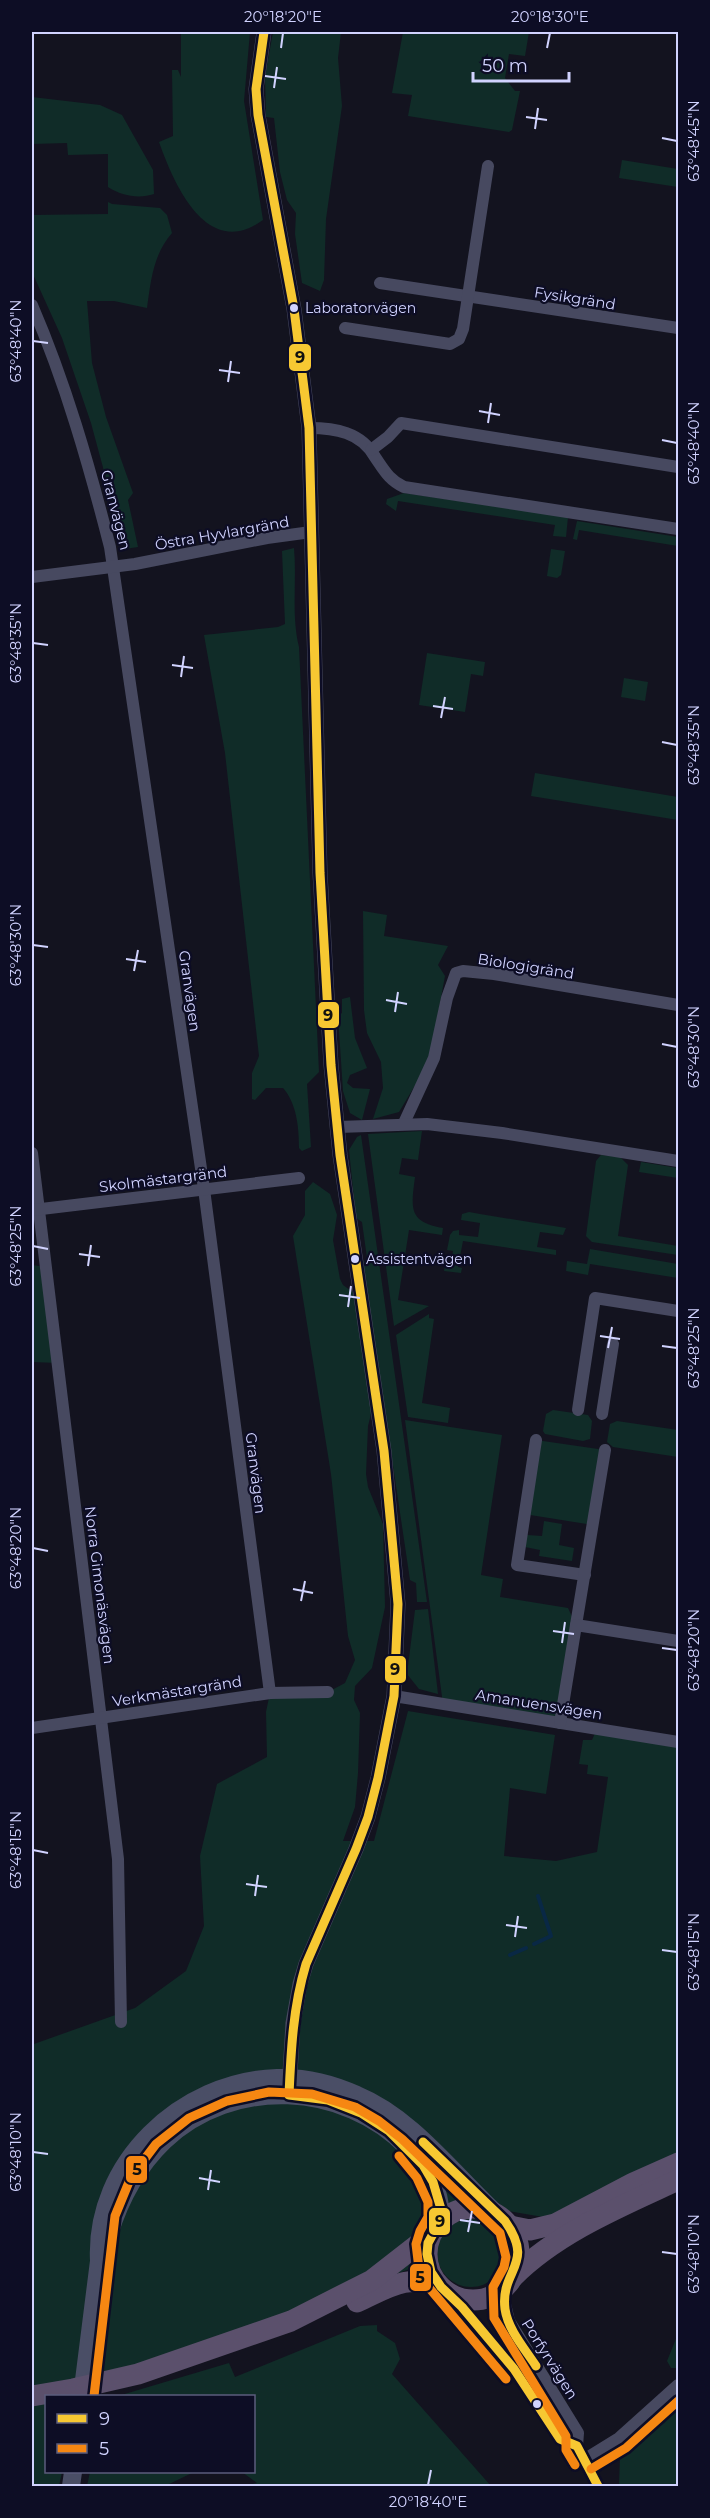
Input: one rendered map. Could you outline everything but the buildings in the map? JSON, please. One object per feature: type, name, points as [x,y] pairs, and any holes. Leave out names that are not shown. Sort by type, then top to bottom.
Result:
[{"type":"highway","points":[[102,2395],[181,2373],[286,2326],[372,2280],[455,2211],[481,2209],[504,2221],[530,2230],[555,2224],[633,2183],[678,2163]]},
{"type":"highway","points":[[32,2396],[138,2374],[286,2326],[328,2316],[404,2281],[420,2280],[470,2300],[486,2298],[539,2254],[581,2228],[678,2180]]},
{"type":"highway","points":[[504,2221],[517,2241],[519,2257],[509,2281]]},
{"type":"highway","points":[[436,2228],[427,2254],[431,2272],[445,2290]]},
{"type":"main road","points":[[82,2395],[99,2261],[115,2217],[134,2178],[152,2154],[170,2136],[193,2119],[220,2106],[289,2087],[334,2087],[357,2095],[381,2107],[405,2125],[504,2221]]},
{"type":"main road","points":[[289,2087],[348,2107],[375,2121],[416,2156],[433,2182],[441,2210],[436,2228]]},
{"type":"street","points":[[264,32],[256,89],[258,115],[294,309],[309,428],[320,873],[329,1032],[338,1127],[393,1532],[398,1604],[394,1696],[378,1778],[368,1818],[306,1964],[300,1984],[293,2023],[289,2087]]},
{"type":"street","points":[[345,328],[450,344],[459,339],[468,297],[488,166]]},
{"type":"street","name":"Fysikgränd","points":[[380,283],[678,328]]},
{"type":"street","name":"Granvägen","points":[[32,306],[60,373],[91,469],[113,567],[204,1189],[270,1693]]},
{"type":"street","points":[[371,450],[401,423],[678,467]]},
{"type":"street","points":[[309,428],[339,430],[360,440],[371,450],[388,477],[404,487],[678,530]]},
{"type":"street","name":"Östra Hyvlargränd","points":[[32,578],[113,567],[311,532]]},
{"type":"street","name":"Biologigränd","points":[[404,1123],[434,1058],[456,973],[463,971],[494,974],[678,1005]]},
{"type":"street","points":[[338,1127],[404,1123],[502,1133],[678,1161]]},
{"type":"street","name":"Norra Gimonäsvägen","points":[[32,1153],[35,1209],[102,1718],[118,1859],[121,2022]]},
{"type":"street","name":"Skolmästargränd","points":[[35,1209],[298,1178]]},
{"type":"street","points":[[578,1410],[595,1298],[678,1311]]},
{"type":"street","points":[[602,1414],[613,1344]]},
{"type":"street","points":[[536,1440],[517,1565],[585,1575]]},
{"type":"street","points":[[560,1723],[605,1450]]},
{"type":"street","points":[[576,1626],[678,1641]]},
{"type":"street","name":"Verkmästargränd","points":[[32,1728],[270,1693],[328,1692]]},
{"type":"street","name":"Amanuensvägen","points":[[394,1696],[678,1742]]},
{"type":"street","name":"Porfyrvägen","points":[[509,2281],[504,2300],[509,2321],[578,2433],[577,2446]]},
{"type":"street","name":"Porfyrvägen","points":[[445,2290],[513,2369],[560,2439],[577,2446],[598,2487]]},
{"type":"street","points":[[585,2458],[619,2438],[678,2385]]},
{"type":"green space","points":[[181,32],[250,32],[244,101],[263,220],[243,230],[225,231],[209,224],[196,212],[174,178],[159,142],[173,136],[172,70],[178,70],[181,77]]},
{"type":"green space","points":[[273,32],[341,32],[338,58],[342,106],[326,219],[324,280],[320,291],[302,283],[295,234],[296,213],[287,200],[280,172],[274,118],[266,117],[265,77]]},
{"type":"green space","points":[[403,32],[529,32],[525,56],[509,54],[505,78],[515,91],[520,91],[512,130],[509,132],[408,116],[412,95],[392,93]]},
{"type":"green space","points":[[32,97],[100,105],[122,115],[153,170],[154,194],[131,196],[108,187],[108,154],[68,155],[67,143],[32,144]]},
{"type":"green space","points":[[622,160],[678,169],[678,187],[619,178]]},
{"type":"green space","points":[[108,202],[160,208],[167,215],[172,233],[157,259],[147,308],[114,301],[87,301],[92,363],[106,417],[133,493],[128,500],[138,547],[125,549],[91,423],[62,338],[32,272],[32,215],[108,214]]},
{"type":"green space","points":[[404,493],[568,517],[566,537],[553,536],[555,525],[398,501],[396,511],[386,504],[387,499]]},
{"type":"green space","points":[[577,521],[678,537],[678,546],[579,530],[577,540],[573,539]]},
{"type":"green space","points":[[294,548],[295,623],[299,647],[319,1072],[307,1084],[311,1147],[302,1151],[299,1148],[298,1124],[294,1109],[283,1088],[266,1088],[255,1100],[252,1099],[252,1073],[259,1056],[225,753],[204,635],[278,627],[285,624],[282,551]]},
{"type":"green space","points":[[551,549],[565,551],[561,575],[557,578],[547,576]]},
{"type":"green space","points":[[427,653],[485,662],[483,676],[471,674],[465,712],[419,705]]},
{"type":"green space","points":[[624,678],[648,682],[645,701],[621,697]]},
{"type":"green space","points":[[535,773],[678,797],[678,820],[531,796]]},
{"type":"green space","points":[[363,911],[387,915],[384,936],[448,946],[438,965],[445,976],[429,1062],[399,1112],[373,1119],[383,1088],[381,1062],[367,1033],[364,1010]]},
{"type":"green space","points":[[350,997],[355,1038],[367,1068],[350,1075],[347,1083],[353,1088],[370,1089],[362,1120],[350,1113],[343,1091],[338,1016],[342,1013],[342,999]]},
{"type":"green space","points":[[422,1131],[418,1160],[402,1158],[399,1174],[415,1177],[414,1212],[423,1222],[443,1228],[442,1235],[409,1230],[398,1300],[429,1306],[394,1326],[368,1134]]},
{"type":"green space","points":[[361,1135],[427,1602],[417,1602],[416,1583],[410,1580],[363,1263],[367,1258],[362,1222],[356,1218],[349,1150],[357,1137]]},
{"type":"green space","points":[[601,1155],[620,1157],[628,1165],[618,1236],[678,1246],[678,1255],[592,1242],[586,1236],[596,1161]]},
{"type":"green space","points":[[641,1162],[678,1168],[678,1178],[639,1172]]},
{"type":"green space","points":[[313,1182],[330,1194],[337,1215],[333,1240],[340,1279],[343,1285],[361,1298],[375,1398],[368,1426],[366,1474],[368,1487],[383,1524],[385,1607],[372,1668],[355,1686],[354,1700],[360,1713],[358,1773],[355,1807],[343,1841],[374,1841],[408,1711],[555,1735],[546,1794],[510,1788],[504,1856],[556,1861],[597,1852],[608,1777],[587,1774],[588,1765],[579,1764],[583,1740],[592,1740],[597,1729],[678,1742],[678,2153],[549,2218],[490,2208],[440,2221],[412,2268],[279,2318],[45,2395],[45,2473],[62,2473],[59,2486],[32,2486],[32,2048],[34,2044],[135,2008],[186,1971],[204,1926],[200,1856],[217,1784],[267,1757],[266,1712],[270,1693],[328,1692],[345,1683],[355,1660],[348,1636],[331,1474],[293,1236],[305,1215],[305,1191]]},
{"type":"green space","points":[[469,1212],[566,1228],[563,1235],[540,1232],[537,1247],[556,1250],[556,1255],[463,1241],[458,1267],[462,1268],[461,1273],[444,1271],[445,1266],[450,1266],[453,1251],[447,1250],[453,1231],[459,1230],[459,1235],[478,1237],[480,1223],[461,1220],[462,1214]]},
{"type":"green space","points":[[590,1249],[678,1264],[678,1278],[590,1264],[588,1275],[566,1271],[567,1261],[587,1264]]},
{"type":"green space","points":[[32,1265],[46,1267],[58,1363],[32,1362]]},
{"type":"green space","points":[[429,1314],[429,1318],[434,1319],[422,1403],[450,1408],[448,1423],[408,1417],[396,1335]]},
{"type":"green space","points":[[553,1410],[588,1415],[592,1421],[590,1439],[583,1441],[545,1434],[543,1431],[546,1414]]},
{"type":"green space","points":[[405,1420],[502,1435],[481,1575],[503,1579],[500,1597],[568,1608],[576,1625],[560,1723],[443,1704]]},
{"type":"green space","points":[[617,1421],[678,1430],[678,1457],[613,1447],[607,1442],[610,1424]]},
{"type":"green space","points":[[536,1440],[605,1450],[593,1525],[524,1514]]},
{"type":"green space","points":[[544,1521],[562,1524],[559,1545],[574,1548],[572,1561],[539,1556],[540,1550],[525,1547],[527,1535],[542,1536]]},
{"type":"green space","points":[[428,1609],[438,1694],[419,1689],[407,1674],[415,1610]]},
{"type":"green space","points":[[471,2219],[484,2222],[495,2229],[502,2240],[505,2253],[502,2266],[495,2277],[484,2284],[471,2287],[458,2284],[447,2277],[440,2266],[437,2253],[440,2240],[447,2229],[458,2222]]},
{"type":"green space","points":[[377,2325],[377,2331],[395,2343],[400,2359],[392,2374],[491,2486],[244,2486],[257,2483],[243,2473],[255,2473],[255,2395],[121,2395],[229,2363],[235,2377],[360,2326]]},
{"type":"green space","points":[[678,2334],[678,2368],[671,2368],[667,2361]]},
{"type":"green space","points":[[678,2397],[678,2486],[619,2486],[620,2456],[655,2423]]},
{"type":"green space","points":[[90,2473],[192,2473],[165,2486],[87,2486]]},
{"type":"waterway","points":[[534,1944],[551,1936],[538,1896]]},
{"type":"waterway","points":[[510,1955],[526,1948]]},
{"type":"transit line","name":"9","points":[[264,32],[256,89],[258,115],[294,309],[309,428],[320,873],[331,1065],[340,1155],[384,1451],[398,1604],[394,1696],[378,1778],[368,1817],[356,1849],[306,1964],[295,2012],[289,2095],[328,2100],[361,2113],[389,2131],[423,2165],[433,2182],[441,2209],[440,2221],[428,2243],[427,2254],[431,2272],[441,2287],[462,2307],[514,2369],[560,2439],[577,2446],[598,2486]]},
{"type":"transit line","name":"5","points":[[94,2395],[115,2216],[131,2177],[156,2144],[189,2118],[227,2101],[269,2092],[312,2094],[355,2107],[379,2121],[402,2139],[500,2233],[506,2257],[504,2267],[493,2287],[494,2318],[566,2436],[566,2450],[575,2465]]},
{"type":"transit line","name":"9","points":[[423,2142],[505,2221],[514,2236],[517,2258],[507,2285],[505,2309],[513,2332],[536,2366]]},
{"type":"transit line","name":"5","points":[[399,2156],[417,2178],[428,2202],[428,2217],[416,2244],[420,2277],[506,2379]]},
{"type":"transit line","name":"5","points":[[591,2469],[626,2448],[678,2401]]},
{"type":"place","name":"Laboratorvägen","points":[[294,308]]},
{"type":"place","name":"Assistentvägen","points":[[355,1259]]}]
